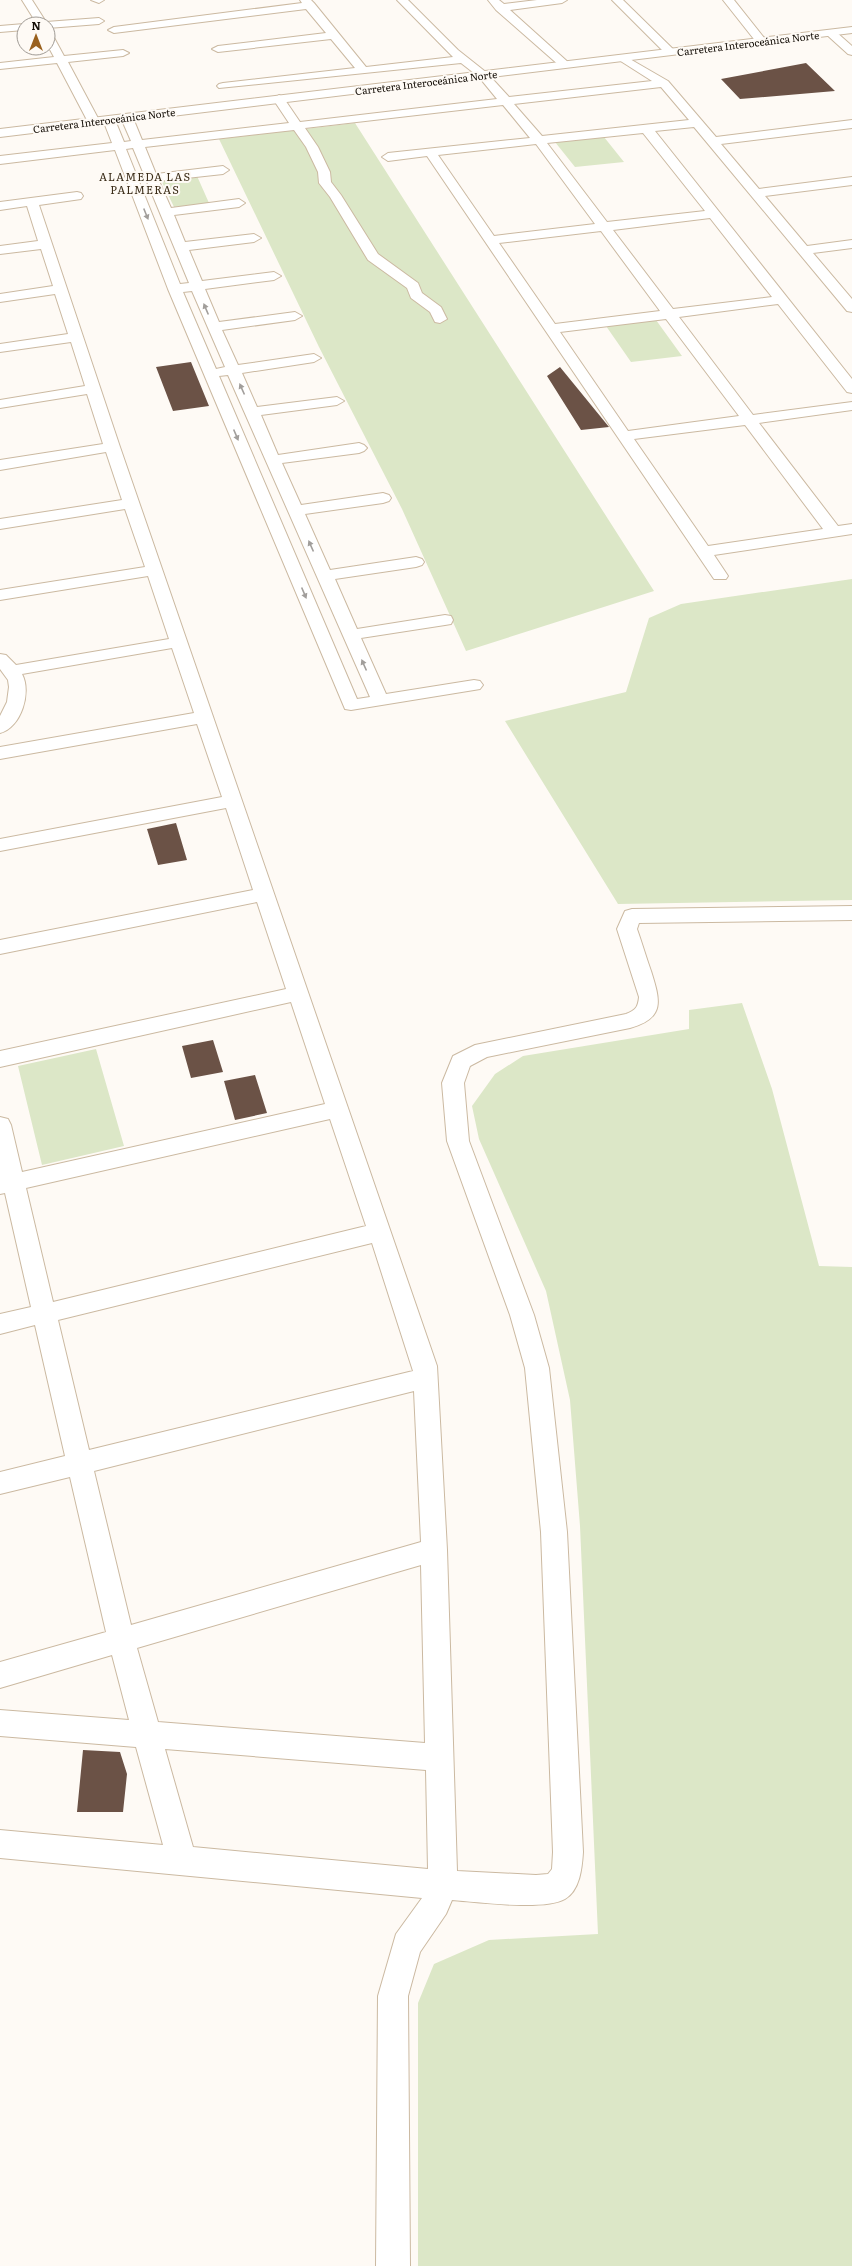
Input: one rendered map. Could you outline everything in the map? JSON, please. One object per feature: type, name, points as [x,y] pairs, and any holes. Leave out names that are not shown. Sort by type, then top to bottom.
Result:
[{"type":"main road","points":[[27,0],[37,16]]},
{"type":"main road","points":[[402,0],[454,52],[483,75],[539,140],[834,532]]},
{"type":"main road","points":[[497,4],[562,0]]},
{"type":"main road","points":[[617,0],[670,52]]},
{"type":"main road","points":[[728,0],[761,41]]},
{"type":"main road","points":[[114,30],[308,3],[363,70]]},
{"type":"main road","points":[[497,4],[565,65]]},
{"type":"main road","points":[[56,25],[99,21]]},
{"type":"main road","points":[[0,30],[16,29]]},
{"type":"main road","name":"Carretera Interoceánica Norte","points":[[0,133],[852,30]]},
{"type":"main road","points":[[830,33],[852,52]]},
{"type":"main road","points":[[218,49],[334,35]]},
{"type":"main road","points":[[56,51],[94,122]]},
{"type":"main road","points":[[0,66],[122,53]]},
{"type":"main road","points":[[623,58],[664,83],[852,308]]},
{"type":"main road","points":[[223,86],[465,60]]},
{"type":"main road","points":[[0,160],[118,144],[506,102],[664,83]]},
{"type":"main road","points":[[279,99],[295,125],[312,147],[324,172],[325,183],[335,194],[373,258],[413,286],[416,295],[436,310],[440,318]]},
{"type":"main road","points":[[127,118],[196,286],[380,700]]},
{"type":"main road","points":[[109,120],[175,289],[351,705],[474,685]]},
{"type":"main road","points":[[388,157],[698,123]]},
{"type":"main road","points":[[714,141],[852,124]]},
{"type":"main road","points":[[646,128],[852,389]]},
{"type":"main road","points":[[430,152],[720,576]]},
{"type":"main road","points":[[151,178],[223,170]]},
{"type":"main road","points":[[756,193],[852,181]]},
{"type":"main road","points":[[0,206],[77,196]]},
{"type":"main road","points":[[32,202],[112,447],[425,1366],[434,1550],[441,1758],[443,1885],[436,1904],[407,1945],[393,1996],[393,2266]]},
{"type":"main road","points":[[166,212],[240,203]]},
{"type":"main road","points":[[490,240],[713,214]]},
{"type":"main road","points":[[180,247],[254,238]]},
{"type":"main road","points":[[0,250],[46,244]]},
{"type":"main road","points":[[804,250],[852,244]]},
{"type":"main road","points":[[175,289],[274,276]]},
{"type":"main road","points":[[0,298],[60,289]]},
{"type":"main road","points":[[551,329],[781,300]]},
{"type":"main road","points":[[214,327],[295,316]]},
{"type":"main road","points":[[0,348],[76,337]]},
{"type":"main road","points":[[210,373],[314,358]]},
{"type":"main road","points":[[0,404],[94,389]]},
{"type":"main road","points":[[252,412],[337,400]]},
{"type":"main road","points":[[624,436],[852,406]]},
{"type":"main road","points":[[0,465],[112,447]]},
{"type":"main road","points":[[274,460],[359,448]]},
{"type":"main road","points":[[296,511],[383,498]]},
{"type":"main road","points":[[0,524],[132,503]]},
{"type":"main road","points":[[704,552],[852,529]]},
{"type":"main road","points":[[325,576],[416,562]]},
{"type":"main road","points":[[0,595],[154,570]]},
{"type":"main road","points":[[351,635],[445,620]]},
{"type":"main road","points":[[6,665],[179,642]]},
{"type":"main road","points":[[0,728],[11,717],[19,695],[14,674],[6,665]]},
{"type":"main road","points":[[0,753],[204,717]]},
{"type":"main road","points":[[0,845],[233,801]]},
{"type":"main road","points":[[0,947],[265,894]]},
{"type":"main road","points":[[0,1844],[443,1885],[536,1890],[555,1888],[563,1880],[567,1869],[568,1852],[554,1532],[537,1368],[520,1307],[458,1140],[453,1082],[461,1061],[482,1050],[630,1021],[643,1016],[649,1007],[649,997],[627,929],[632,916],[852,914]]},
{"type":"main road","points":[[0,1059],[299,993]]},
{"type":"main road","points":[[6,1183],[338,1109]]},
{"type":"main road","points":[[0,1125],[6,1183],[45,1313],[121,1640],[182,1861]]},
{"type":"main road","points":[[0,1324],[380,1232]]},
{"type":"main road","points":[[0,1483],[426,1378]]},
{"type":"main road","points":[[0,1675],[434,1550]]},
{"type":"main road","points":[[0,1723],[441,1758]]},
{"type":"green space","points":[[355,123],[654,591],[466,651],[402,509],[319,347],[219,139]]},
{"type":"green space","points":[[604,137],[624,162],[575,167],[555,142]]},
{"type":"green space","points":[[197,176],[209,203],[174,207],[161,180]]},
{"type":"green space","points":[[656,320],[682,356],[631,362],[606,326]]},
{"type":"green space","points":[[852,579],[852,900],[618,904],[505,721],[626,692],[649,618],[681,604]]},
{"type":"green space","points":[[742,1003],[772,1089],[819,1266],[852,1267],[852,2266],[418,2266],[418,2003],[434,1964],[489,1940],[598,1934],[580,1526],[570,1400],[546,1291],[479,1139],[472,1106],[495,1074],[523,1056],[689,1029],[689,1010]]},
{"type":"green space","points":[[96,1049],[124,1146],[42,1165],[18,1066]]},
{"type":"building","points":[[806,63],[835,91],[740,99],[721,79]]},
{"type":"building","points":[[191,362],[209,406],[173,411],[156,367]]},
{"type":"building","points":[[560,367],[609,427],[581,430],[547,376]]},
{"type":"building","points":[[176,823],[187,860],[158,865],[147,829]]},
{"type":"building","points":[[213,1040],[223,1072],[191,1078],[182,1046]]},
{"type":"building","points":[[255,1075],[267,1113],[235,1120],[224,1081]]},
{"type":"building","points":[[83,1750],[120,1752],[127,1774],[123,1812],[77,1812]]},
{"type":"district","name":"ALAMEDA LAS PALMERAS","points":[[145,182]]}]
